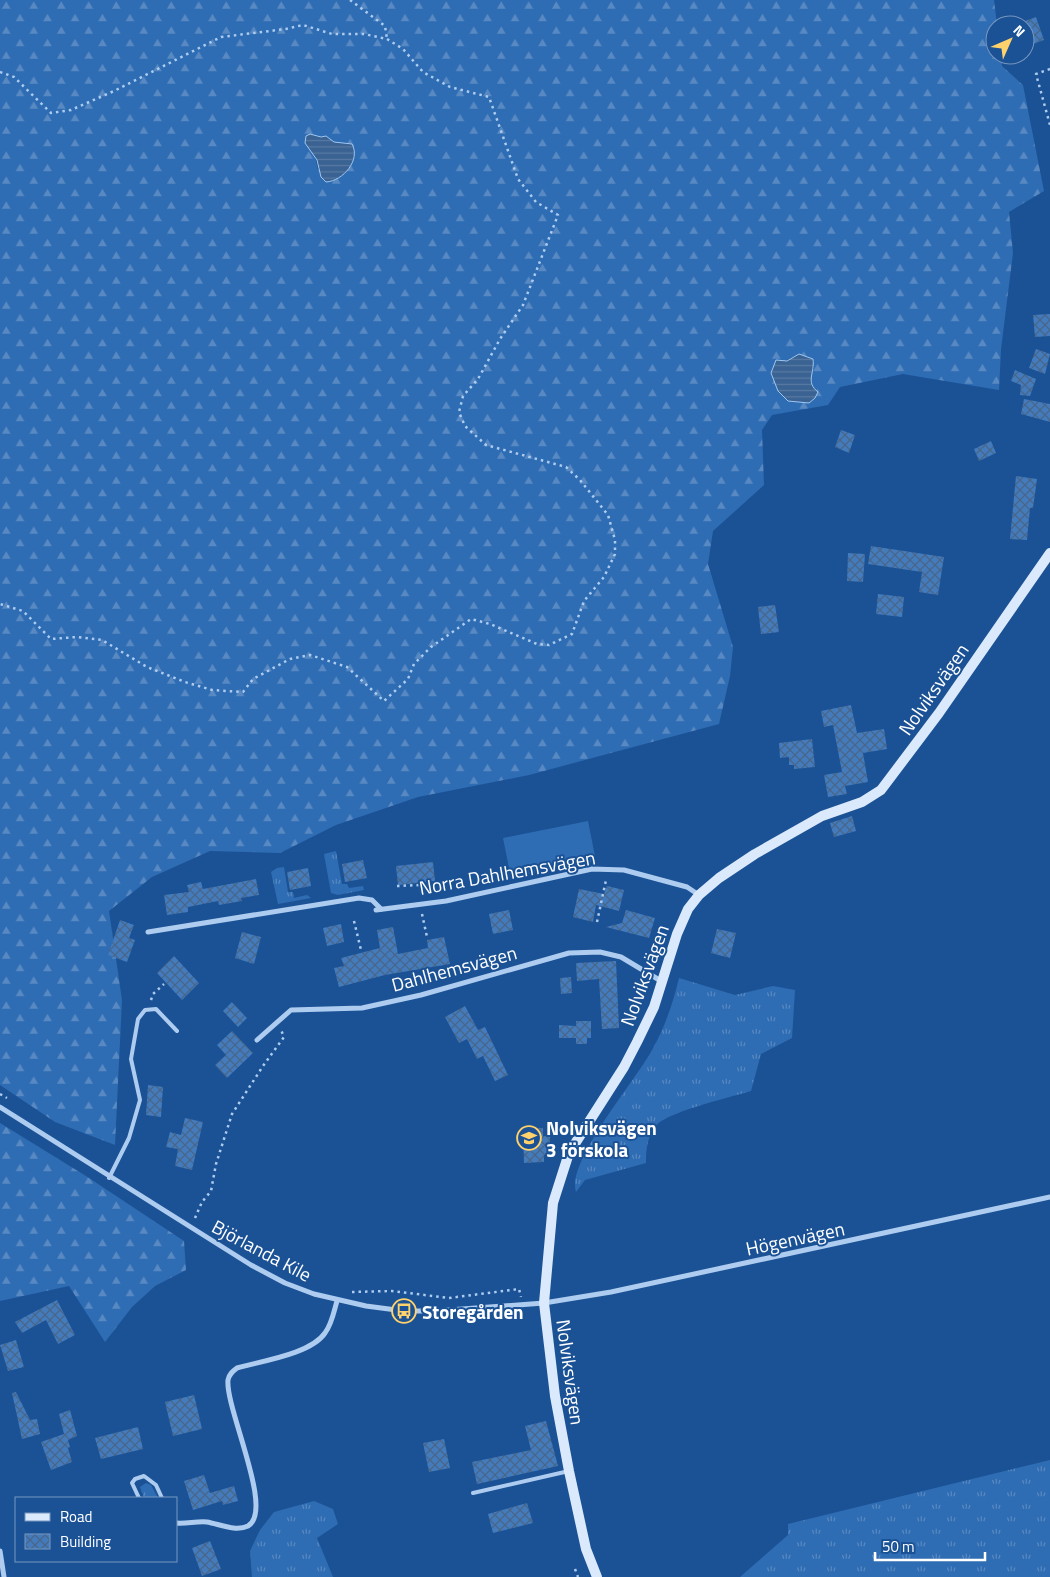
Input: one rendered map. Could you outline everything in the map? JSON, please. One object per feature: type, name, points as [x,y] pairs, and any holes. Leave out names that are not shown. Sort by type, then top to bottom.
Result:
[{"type":"street","name":"Nolviksvägen","points":[[598,1577],[586,1548],[569,1471],[555,1396],[544,1303],[553,1204],[560,1176],[569,1153],[624,1067],[654,1007],[676,934],[688,909],[699,895],[718,878],[755,854],[822,816],[862,802],[881,790],[939,712],[1050,553]]},
{"type":"street","name":"Norra Dahlhemsvägen","points":[[148,932],[359,898],[372,900],[379,909],[446,901],[592,868],[624,870],[673,882],[687,887],[699,895]]},
{"type":"street","name":"Dahlhemsvägen","points":[[258,1040],[290,1010],[362,1008],[421,995],[569,953],[600,952],[621,957],[661,981]]},
{"type":"street","name":"Björlanda Kile","points":[[0,1107],[109,1178],[251,1265],[285,1283],[337,1301],[404,1311],[435,1311],[521,1303],[544,1303]]},
{"type":"street","name":"Högenvägen","points":[[544,1303],[611,1292],[748,1264],[1050,1197]]},
{"type":"street","points":[[178,1523],[204,1522],[237,1528],[248,1526],[255,1516],[257,1502],[231,1401],[228,1379],[237,1368],[306,1348],[319,1340],[326,1333],[337,1301]]},
{"type":"street","points":[[0,1551],[4,1577]]},
{"type":"lane","points":[[109,1178],[129,1138],[140,1100],[131,1059],[138,1019],[144,1010],[156,1010],[177,1030]]},
{"type":"lane","points":[[473,1493],[569,1471]]},
{"type":"lane","points":[[139,1497],[132,1483],[135,1479],[144,1476],[156,1485],[162,1497]]},
{"type":"path","points":[[350,0],[385,26],[388,39]]},
{"type":"path","points":[[0,72],[14,77],[51,114],[70,110],[114,91],[221,37],[303,25],[332,34],[364,34],[388,39],[403,49],[423,72],[450,87],[489,97],[518,178],[536,202],[558,215],[523,305],[500,339],[478,379],[463,396],[458,412],[465,426],[486,445],[566,467],[608,515],[615,540],[615,554],[604,577],[584,601],[572,634],[549,645],[537,644],[490,624],[470,619],[431,647],[414,664],[408,679],[384,701],[347,667],[310,655],[290,659],[268,670],[253,679],[243,692],[212,690],[147,667],[102,640],[77,637],[51,640],[23,611],[0,604]]},
{"type":"path","points":[[1050,69],[1036,74],[1050,125]]},
{"type":"path","points":[[597,922],[608,869]]},
{"type":"path","points":[[397,886],[420,885],[427,937]]},
{"type":"path","points":[[354,921],[361,950]]},
{"type":"path","points":[[148,1010],[153,994],[164,984]]},
{"type":"path","points":[[194,1218],[202,1202],[211,1191],[216,1164],[232,1114],[262,1066],[284,1037],[284,1033],[275,1024]]},
{"type":"path","points":[[0,1094],[8,1099]]},
{"type":"path","points":[[187,1213],[202,1223]]},
{"type":"path","points":[[350,1292],[381,1291],[449,1298],[519,1288],[521,1303]]},
{"type":"path","points":[[380,1300],[381,1291]]},
{"type":"path","points":[[418,1303],[419,1294]]},
{"type":"path","points":[[575,1569],[578,1577]]},
{"type":"green space","points":[[0,0],[994,0],[996,15],[985,15],[985,65],[1002,65],[1023,85],[1044,191],[1009,212],[1013,253],[1001,349],[999,390],[903,374],[840,387],[828,405],[772,415],[762,430],[764,485],[713,531],[708,564],[733,647],[730,676],[719,724],[529,775],[418,797],[336,825],[280,853],[210,851],[152,877],[109,911],[122,1000],[115,1145],[55,1122],[0,1085]],"holes":[[[310,134],[321,137],[326,136],[334,142],[352,144],[318,170]],[[799,354],[814,367],[809,403],[795,401],[778,391],[777,385],[783,362]]]},
{"type":"green space","points":[[588,821],[596,861],[511,878],[503,838]]},
{"type":"green space","points":[[336,851],[342,884],[347,884],[349,888],[363,886],[364,890],[338,895],[331,893],[324,854]]},
{"type":"green space","points":[[284,867],[288,892],[293,892],[294,898],[307,895],[311,898],[278,904],[271,872],[277,868]]},
{"type":"green space","points":[[679,978],[735,995],[773,986],[795,990],[792,1038],[761,1054],[751,1091],[672,1115],[653,1130],[647,1148],[646,1163],[585,1180],[576,1192],[576,1179],[581,1161],[604,1121],[657,1041],[668,1015]]},
{"type":"green space","points":[[0,1123],[86,1176],[184,1241],[186,1270],[155,1286],[132,1307],[105,1342],[69,1286],[0,1301]]},
{"type":"green space","points":[[1050,1460],[1050,1577],[740,1577],[788,1535],[788,1524]]},
{"type":"green space","points":[[146,1483],[151,1485],[157,1497],[144,1497],[140,1487]]},
{"type":"green space","points":[[314,1501],[333,1509],[338,1524],[317,1538],[333,1577],[252,1577],[250,1551],[260,1530],[274,1512]]},
{"type":"shaded area","points":[[310,134],[321,137],[326,136],[334,142],[352,144],[354,157],[349,169],[344,174],[332,181],[326,182],[321,177],[317,160],[305,143],[306,136]]},
{"type":"shaded area","points":[[799,354],[813,359],[811,381],[818,392],[809,403],[788,401],[778,391],[771,373],[776,360],[787,361]]},
{"type":"building","points":[[1035,17],[1044,40],[1035,43]]},
{"type":"building","points":[[1050,314],[1050,336],[1035,337],[1033,315]]},
{"type":"building","points":[[1036,349],[1050,354],[1045,374],[1029,368]]},
{"type":"building","points":[[1015,370],[1036,379],[1030,396],[1020,395],[1021,385],[1011,381]]},
{"type":"building","points":[[1024,399],[1050,404],[1050,422],[1021,414]]},
{"type":"building","points":[[841,430],[855,435],[849,453],[835,447]]},
{"type":"building","points":[[991,441],[996,453],[979,461],[974,449]]},
{"type":"building","points":[[1016,476],[1037,479],[1033,508],[1030,508],[1027,540],[1010,539]]},
{"type":"building","points":[[871,546],[944,557],[938,595],[919,592],[922,572],[868,564]]},
{"type":"building","points":[[848,553],[865,554],[863,582],[847,581]]},
{"type":"building","points":[[878,594],[904,597],[902,617],[876,614]]},
{"type":"building","points":[[775,605],[779,632],[761,634],[758,607]]},
{"type":"building","points":[[851,705],[857,733],[884,729],[887,749],[863,753],[868,782],[845,786],[847,794],[828,797],[824,775],[842,772],[833,725],[824,727],[821,711]]},
{"type":"building","points":[[812,739],[815,767],[794,769],[794,765],[789,765],[789,757],[780,758],[779,743]]},
{"type":"building","points":[[852,816],[856,831],[834,837],[830,823]]},
{"type":"building","points":[[363,860],[367,878],[345,882],[342,864]]},
{"type":"building","points":[[433,862],[435,881],[398,885],[396,866]]},
{"type":"building","points":[[308,868],[311,886],[290,890],[287,872]]},
{"type":"building","points":[[256,879],[259,895],[241,898],[242,901],[219,905],[218,901],[188,907],[188,912],[167,915],[164,895],[189,892],[187,885],[201,882],[203,889]]},
{"type":"building","points":[[607,886],[624,890],[619,911],[596,905],[593,922],[573,917],[579,889],[604,894]]},
{"type":"building","points":[[509,910],[513,930],[493,934],[489,914]]},
{"type":"building","points":[[626,910],[655,918],[649,938],[606,927],[622,923]]},
{"type":"building","points":[[120,920],[134,925],[129,938],[135,940],[127,962],[108,955]]},
{"type":"building","points":[[341,924],[344,942],[327,946],[323,928]]},
{"type":"building","points":[[393,927],[398,954],[428,948],[427,940],[444,937],[450,964],[385,975],[339,987],[334,968],[344,966],[341,958],[380,948],[377,930]]},
{"type":"building","points":[[717,929],[736,933],[730,958],[711,953]]},
{"type":"building","points":[[242,932],[261,937],[254,964],[235,958]]},
{"type":"building","points":[[174,956],[199,983],[182,1000],[157,973]]},
{"type":"building","points":[[616,961],[619,1028],[602,1029],[599,979],[577,981],[576,963]]},
{"type":"building","points":[[571,977],[572,993],[561,994],[560,978]]},
{"type":"building","points":[[232,1002],[247,1018],[238,1027],[223,1011]]},
{"type":"building","points":[[465,1006],[478,1030],[485,1027],[508,1075],[495,1081],[483,1056],[477,1059],[467,1039],[459,1043],[445,1017]]},
{"type":"building","points":[[576,1021],[591,1021],[591,1038],[587,1038],[587,1044],[576,1044],[576,1038],[559,1038],[559,1025],[576,1026]]},
{"type":"building","points":[[232,1031],[253,1053],[227,1078],[215,1065],[226,1055],[217,1045]]},
{"type":"building","points":[[148,1085],[163,1087],[161,1117],[146,1115]]},
{"type":"building","points":[[185,1118],[203,1122],[192,1170],[175,1166],[178,1149],[166,1147],[170,1132],[181,1135]]},
{"type":"building","points":[[523,1128],[543,1128],[543,1136],[550,1136],[550,1155],[544,1155],[544,1162],[524,1163]]},
{"type":"building","points":[[57,1300],[75,1335],[58,1344],[46,1320],[22,1333],[15,1322]]},
{"type":"building","points":[[16,1340],[24,1367],[8,1371],[0,1345]]},
{"type":"building","points":[[16,1392],[30,1420],[37,1419],[40,1434],[22,1439],[12,1393]]},
{"type":"building","points":[[194,1395],[202,1429],[173,1436],[165,1402]]},
{"type":"building","points":[[70,1410],[77,1436],[68,1440],[72,1462],[51,1470],[41,1442],[64,1434],[59,1414]]},
{"type":"building","points":[[546,1421],[558,1466],[477,1484],[472,1462],[531,1450],[525,1426]]},
{"type":"building","points":[[138,1427],[143,1449],[101,1459],[95,1438]]},
{"type":"building","points":[[444,1439],[450,1468],[429,1472],[423,1443]]},
{"type":"building","points":[[204,1475],[210,1493],[234,1486],[238,1501],[223,1505],[222,1501],[193,1510],[184,1481]]},
{"type":"building","points":[[527,1503],[533,1523],[493,1533],[488,1514]]},
{"type":"building","points":[[210,1541],[221,1569],[202,1576],[192,1548]]},
{"type":"place","name":"Nolviksvägen 3 förskola","points":[[529,1138]]},
{"type":"place","name":"Storegården","points":[[404,1311]]}]
